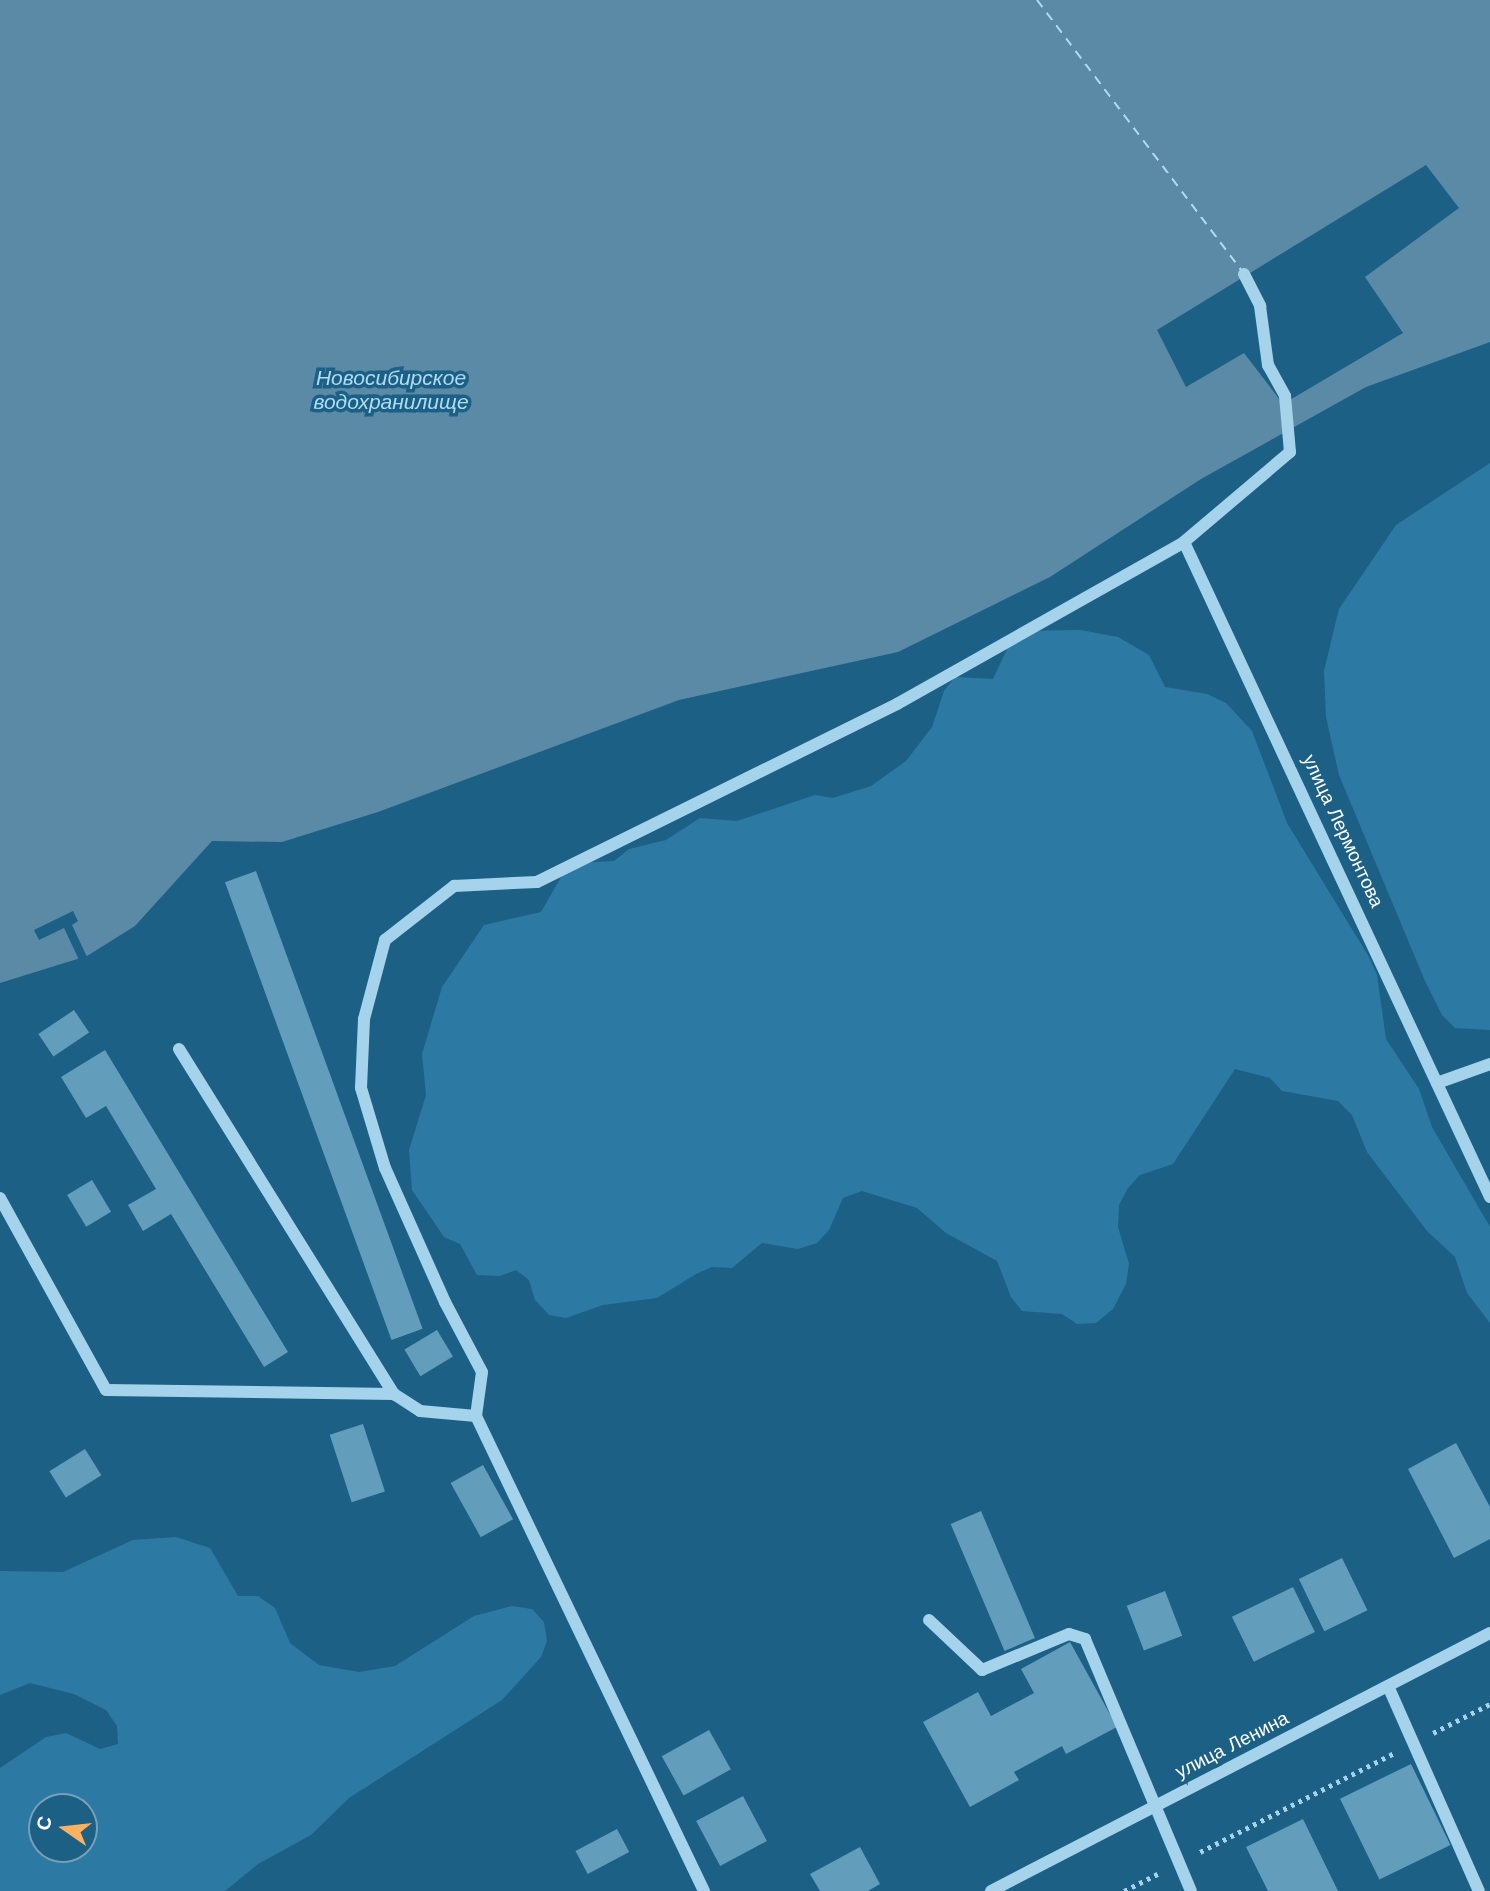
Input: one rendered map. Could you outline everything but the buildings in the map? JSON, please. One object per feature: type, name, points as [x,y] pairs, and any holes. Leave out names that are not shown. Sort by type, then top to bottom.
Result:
[{"type":"street","points":[[704,1891],[476,1416],[482,1372],[445,1302],[385,1168],[361,1088],[364,1019],[385,940],[454,886],[537,882],[897,704],[1184,542],[1290,452],[1285,396],[1268,365],[1259,306],[1244,274]]},
{"type":"street","name":"улица Лермонтова","points":[[1184,542],[1490,1197]]},
{"type":"street","points":[[179,1049],[394,1394],[419,1411],[476,1416]]},
{"type":"street","points":[[1437,1083],[1490,1064]]},
{"type":"street","points":[[0,1198],[106,1390],[394,1394]]},
{"type":"street","points":[[929,1620],[982,1670],[1069,1634],[1085,1639],[1153,1807],[1191,1891]]},
{"type":"street","name":"улица Ленина","points":[[991,1891],[1490,1633]]},
{"type":"street","points":[[1388,1686],[1479,1891]]},
{"type":"path","points":[[1124,1891],[1490,1704]]},
{"type":"shaded area","points":[[1490,463],[1490,1030],[1455,1028],[1442,1015],[1425,981],[1339,775],[1326,717],[1324,671],[1339,609],[1396,525]]},
{"type":"shaded area","points":[[1080,630],[1118,637],[1149,655],[1165,687],[1207,694],[1226,703],[1252,731],[1287,823],[1369,957],[1377,975],[1386,1039],[1419,1089],[1432,1127],[1490,1227],[1490,1323],[1467,1293],[1455,1257],[1427,1231],[1367,1152],[1352,1115],[1338,1101],[1282,1091],[1270,1078],[1235,1069],[1173,1164],[1140,1175],[1128,1188],[1119,1205],[1118,1227],[1129,1264],[1126,1284],[1113,1309],[1096,1323],[1077,1324],[1062,1314],[1022,1311],[1011,1297],[997,1261],[946,1233],[917,1208],[862,1191],[843,1198],[829,1230],[817,1243],[798,1249],[762,1243],[732,1268],[712,1267],[657,1298],[603,1305],[566,1318],[549,1315],[535,1300],[529,1280],[516,1270],[500,1276],[477,1275],[460,1244],[444,1237],[412,1190],[409,1150],[426,1095],[422,1054],[442,987],[484,925],[541,912],[561,877],[577,863],[614,861],[629,849],[666,840],[700,818],[737,821],[815,795],[833,798],[871,786],[906,761],[932,727],[944,691],[955,677],[993,679],[1010,643],[1025,631]]},
{"type":"shaded area","points":[[176,1537],[210,1548],[238,1596],[258,1596],[275,1608],[290,1643],[319,1665],[359,1672],[395,1666],[474,1616],[512,1606],[532,1609],[544,1622],[547,1641],[541,1657],[502,1700],[349,1798],[311,1835],[258,1864],[225,1891],[0,1891],[0,1768],[46,1737],[66,1733],[100,1749],[118,1744],[117,1726],[106,1710],[74,1694],[30,1683],[0,1695],[0,1571],[63,1572],[133,1540]]},
{"type":"water","name":"Новосибирское водохранилище","points":[[0,0],[1490,0],[1490,342],[1366,387],[1201,479],[1050,577],[898,652],[679,700],[378,812],[282,842],[212,841],[135,926],[87,956],[0,983]]},
{"type":"pier","points":[[1426,165],[1459,208],[1365,277],[1403,333],[1283,404],[1244,353],[1186,387],[1157,330]]},
{"type":"pier","points":[[73,911],[78,921],[72,925],[88,959],[80,962],[64,928],[39,940],[34,930]]},
{"type":"ferry route","points":[[1037,0],[1241,270]]}]
